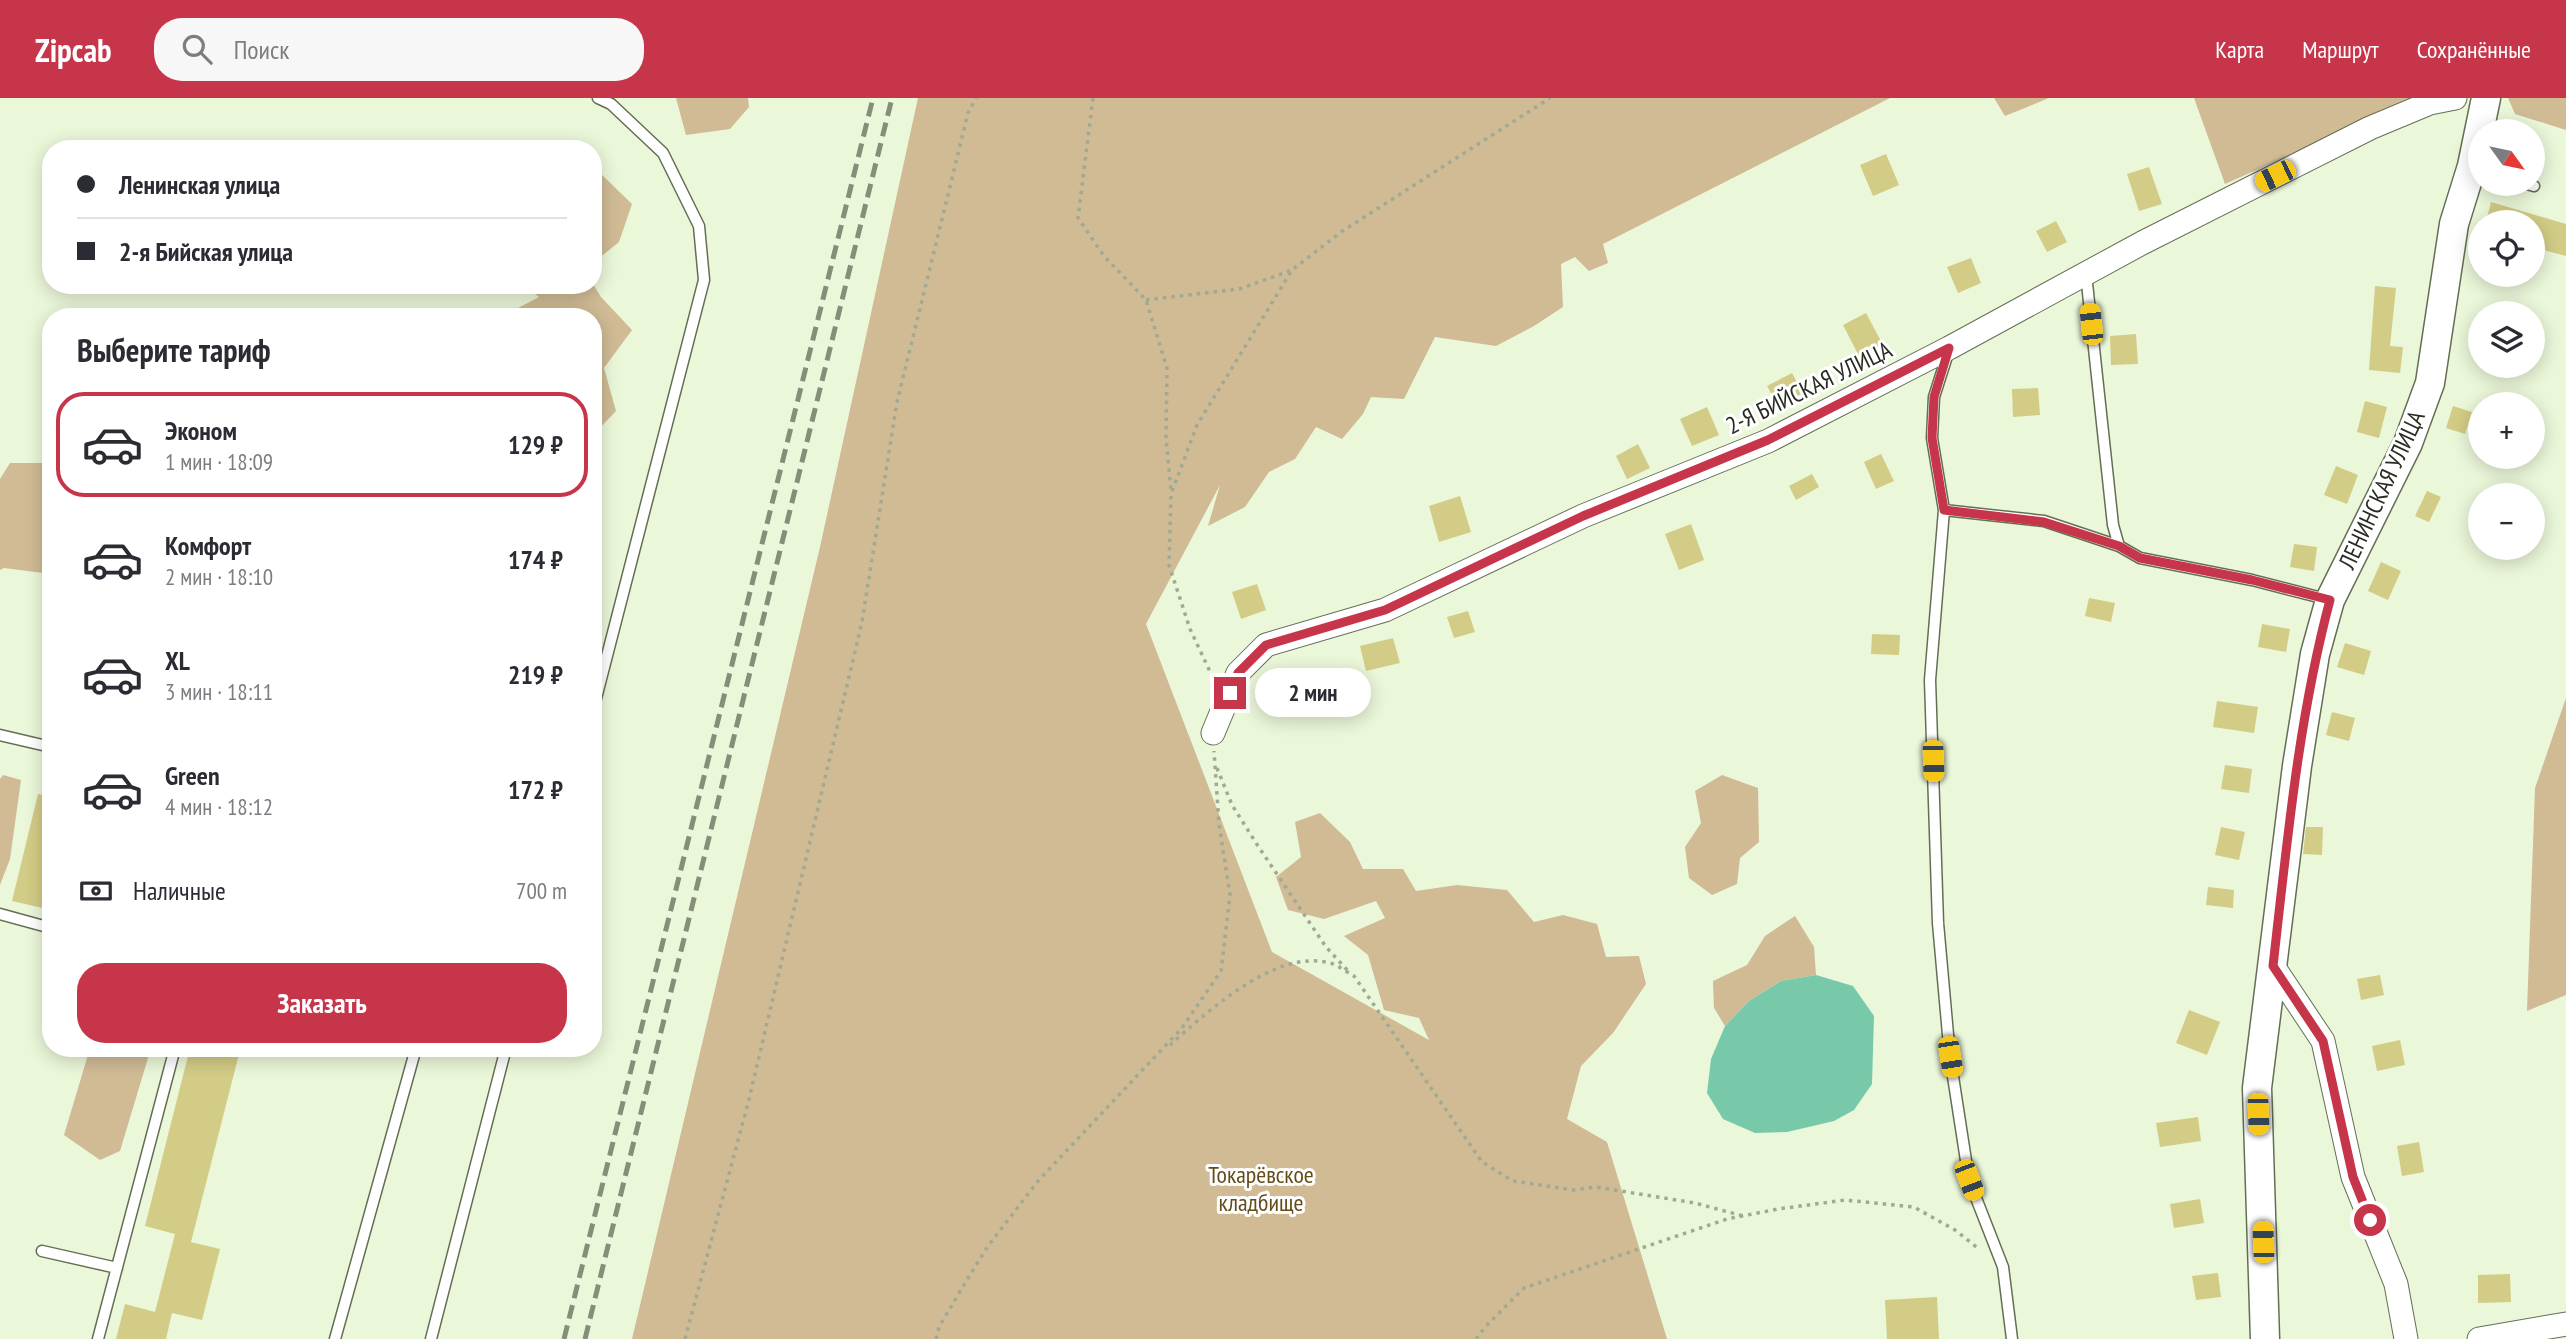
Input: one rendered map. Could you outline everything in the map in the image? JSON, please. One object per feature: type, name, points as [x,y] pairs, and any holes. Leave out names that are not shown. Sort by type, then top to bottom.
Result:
[{"type":"street","name":"2-Я БИЙСКАЯ УЛИЦА","points":[[1213,733],[1238,673],[1266,645],[1385,610],[1583,516],[1768,440],[1949,348],[2142,243],[2370,128],[2430,103],[2455,98]]},
{"type":"street","name":"ЛЕНИНСКАЯ УЛИЦА","points":[[2483,119],[2486,98]]},
{"type":"street","name":"ЛЕНИНСКАЯ УЛИЦА","points":[[2266,1339],[2257,1088],[2297,766],[2315,654],[2330,600],[2408,443],[2430,383],[2454,224],[2468,188]]},
{"type":"street","points":[[2273,966],[2323,1041],[2353,1177],[2396,1284],[2406,1339]]},
{"type":"street","points":[[2479,1339],[2566,1324]]},
{"type":"lane","points":[[597,98],[611,104],[663,153],[699,226],[704,280],[602,675]]},
{"type":"lane","points":[[2086,274],[2113,525],[2119,546]]},
{"type":"lane","points":[[1949,348],[1934,397],[1932,438],[1944,510],[1930,680],[1938,923],[1950,1057],[1969,1180],[2003,1267],[2012,1339]]},
{"type":"lane","points":[[1944,510],[2044,522],[2119,546],[2140,558],[2252,580],[2330,600]]},
{"type":"lane","points":[[0,735],[42,745]]},
{"type":"lane","points":[[0,914],[42,926]]},
{"type":"lane","points":[[98,1339],[173,1057]]},
{"type":"lane","points":[[335,1339],[413,1057]]},
{"type":"lane","points":[[431,1339],[504,1057]]},
{"type":"lane","points":[[42,1251],[117,1268]]},
{"type":"path","points":[[685,1339],[749,1099],[799,894],[862,622],[897,402],[968,113],[976,98]]},
{"type":"path","points":[[1093,98],[1078,218],[1104,256],[1146,300],[1167,368],[1166,438],[1171,494]]},
{"type":"path","points":[[1146,300],[1239,289],[1292,270]]},
{"type":"path","points":[[1215,762],[1232,805],[1258,846],[1326,947],[1354,976],[1429,1089],[1482,1162],[1513,1181],[1573,1190],[1596,1187],[1695,1203],[1743,1216]]},
{"type":"path","points":[[1155,1057],[1213,1007],[1262,974],[1306,960],[1332,963],[1354,976]]},
{"type":"path","points":[[1476,1339],[1524,1288],[1687,1232],[1743,1216],[1845,1200],[1914,1207],[1955,1230],[2003,1267]]},
{"type":"green space","points":[[676,98],[748,98],[749,107],[730,129],[686,135]]},
{"type":"green space","name":"Токарёвское кладбище","points":[[918,98],[1890,98],[1603,244],[1608,263],[1589,271],[1575,257],[1561,264],[1563,307],[1496,346],[1435,337],[1404,399],[1371,397],[1363,414],[1342,439],[1316,427],[1295,459],[1269,472],[1245,507],[1208,526],[1220,485],[1146,624],[1272,952],[1429,1040],[1419,1018],[1384,1010],[1368,955],[1344,936],[1385,918],[1376,901],[1324,919],[1288,910],[1276,877],[1301,857],[1295,822],[1320,813],[1350,842],[1363,869],[1403,869],[1416,891],[1457,885],[1507,890],[1534,922],[1563,915],[1597,924],[1606,957],[1639,956],[1646,984],[1613,1033],[1581,1066],[1567,1119],[1607,1142],[1667,1339],[632,1339],[820,547]]},
{"type":"green space","points":[[1994,98],[2049,98],[2005,116]]},
{"type":"green space","points":[[2194,98],[2418,98],[2225,184]]},
{"type":"green space","points":[[2508,98],[2566,98],[2566,130],[2545,123],[2545,119],[2531,119],[2515,114]]},
{"type":"green space","points":[[602,175],[632,204],[619,242],[602,256]]},
{"type":"green space","points":[[535,294],[599,294],[632,330],[604,368],[616,411],[602,426],[602,308],[518,308],[539,297]]},
{"type":"green space","points":[[10,463],[42,463],[42,573],[4,568],[0,570],[0,479]]},
{"type":"green space","points":[[2566,698],[2566,995],[2527,1011],[2535,788]]},
{"type":"green space","points":[[3,775],[21,780],[10,859],[0,885],[0,779]]},
{"type":"green space","points":[[1722,775],[1758,788],[1759,842],[1740,858],[1737,884],[1712,895],[1689,878],[1685,847],[1701,823],[1695,791]]},
{"type":"green space","points":[[1795,916],[1814,947],[1816,975],[1781,981],[1749,1001],[1725,1026],[1714,1008],[1713,981],[1747,965],[1765,936]]},
{"type":"green space","points":[[87,1057],[148,1057],[120,1151],[100,1160],[64,1135]]},
{"type":"shaded area","points":[[1816,975],[1853,986],[1874,1016],[1872,1084],[1854,1110],[1834,1121],[1787,1132],[1755,1133],[1723,1119],[1707,1093],[1711,1059],[1725,1026],[1749,1001],[1781,981]]},
{"type":"building","points":[[1886,154],[1899,185],[1873,196],[1860,165]]},
{"type":"building","points":[[2149,167],[2162,204],[2139,211],[2127,174]]},
{"type":"building","points":[[2491,202],[2518,210],[2489,210]]},
{"type":"building","points":[[2545,218],[2566,224],[2566,256],[2545,250]]},
{"type":"building","points":[[2056,221],[2067,242],[2047,252],[2036,231]]},
{"type":"building","points":[[1971,258],[1981,283],[1958,293],[1947,267]]},
{"type":"building","points":[[2375,286],[2396,288],[2390,346],[2403,347],[2400,373],[2369,370]]},
{"type":"building","points":[[1866,313],[1883,345],[1860,358],[1843,325]]},
{"type":"building","points":[[2136,334],[2138,364],[2111,365],[2110,336]]},
{"type":"building","points":[[1792,373],[1803,393],[1778,406],[1767,386]]},
{"type":"building","points":[[2038,388],[2040,415],[2013,417],[2012,389]]},
{"type":"building","points":[[2365,401],[2387,407],[2379,438],[2357,432]]},
{"type":"building","points":[[2453,406],[2468,411],[2465,434],[2446,428]]},
{"type":"building","points":[[1707,407],[1719,435],[1692,446],[1680,419]]},
{"type":"building","points":[[1638,444],[1650,468],[1627,479],[1616,456]]},
{"type":"building","points":[[1881,454],[1894,481],[1876,489],[1864,462]]},
{"type":"building","points":[[2336,466],[2358,475],[2347,504],[2324,495]]},
{"type":"building","points":[[1812,474],[1819,487],[1796,500],[1789,486]]},
{"type":"building","points":[[2427,491],[2441,497],[2429,522],[2415,516]]},
{"type":"building","points":[[1460,496],[1471,532],[1439,542],[1429,506]]},
{"type":"building","points":[[1691,524],[1704,560],[1679,570],[1665,534]]},
{"type":"building","points":[[2294,544],[2317,547],[2314,571],[2290,567]]},
{"type":"building","points":[[2381,562],[2401,571],[2388,600],[2368,591]]},
{"type":"building","points":[[1257,584],[1266,610],[1241,619],[1232,592]]},
{"type":"building","points":[[2089,598],[2115,603],[2111,622],[2085,616]]},
{"type":"building","points":[[1468,611],[1475,632],[1454,638],[1447,617]]},
{"type":"building","points":[[2262,624],[2290,629],[2286,652],[2258,647]]},
{"type":"building","points":[[1872,634],[1900,635],[1899,655],[1871,654]]},
{"type":"building","points":[[1393,638],[1400,663],[1366,671],[1360,646]]},
{"type":"building","points":[[2345,643],[2371,651],[2364,675],[2337,667]]},
{"type":"building","points":[[2217,701],[2258,707],[2254,733],[2213,727]]},
{"type":"building","points":[[2332,712],[2355,718],[2349,741],[2326,735]]},
{"type":"building","points":[[2225,765],[2252,769],[2249,793],[2221,789]]},
{"type":"building","points":[[38,794],[42,795],[42,908],[12,901]]},
{"type":"building","points":[[2221,827],[2245,832],[2239,860],[2215,855]]},
{"type":"building","points":[[2306,827],[2323,827],[2322,855],[2303,854]]},
{"type":"building","points":[[2208,887],[2234,890],[2233,908],[2206,905]]},
{"type":"building","points":[[2380,975],[2384,995],[2361,1000],[2357,979]]},
{"type":"building","points":[[2189,1010],[2220,1022],[2207,1055],[2176,1043]]},
{"type":"building","points":[[2400,1040],[2405,1065],[2377,1071],[2372,1046]]},
{"type":"building","points":[[188,1057],[238,1057],[191,1242],[220,1249],[202,1320],[172,1313],[166,1339],[116,1339],[125,1304],[155,1312],[175,1234],[145,1226]]},
{"type":"building","points":[[2198,1117],[2201,1141],[2160,1147],[2156,1123]]},
{"type":"building","points":[[2419,1142],[2424,1172],[2402,1176],[2397,1146]]},
{"type":"building","points":[[2200,1199],[2204,1223],[2174,1228],[2170,1204]]},
{"type":"building","points":[[2218,1273],[2221,1297],[2196,1300],[2192,1276]]},
{"type":"building","points":[[2510,1274],[2511,1302],[2478,1303],[2478,1275]]},
{"type":"building","points":[[1937,1297],[1939,1339],[1887,1339],[1885,1300]]},
{"type":"railway","points":[[564,1339],[873,98]]},
{"type":"railway","points":[[585,1339],[892,98]]},
{"type":"route","points":[[1230,693],[1238,673],[1266,645],[1385,610],[1583,516],[1768,440],[1949,348],[1934,397],[1932,438],[1944,510],[2044,522],[2119,546],[2140,558],[2252,580],[2330,600],[2315,654],[2297,766],[2273,966],[2323,1041],[2353,1177],[2370,1220]]}]
